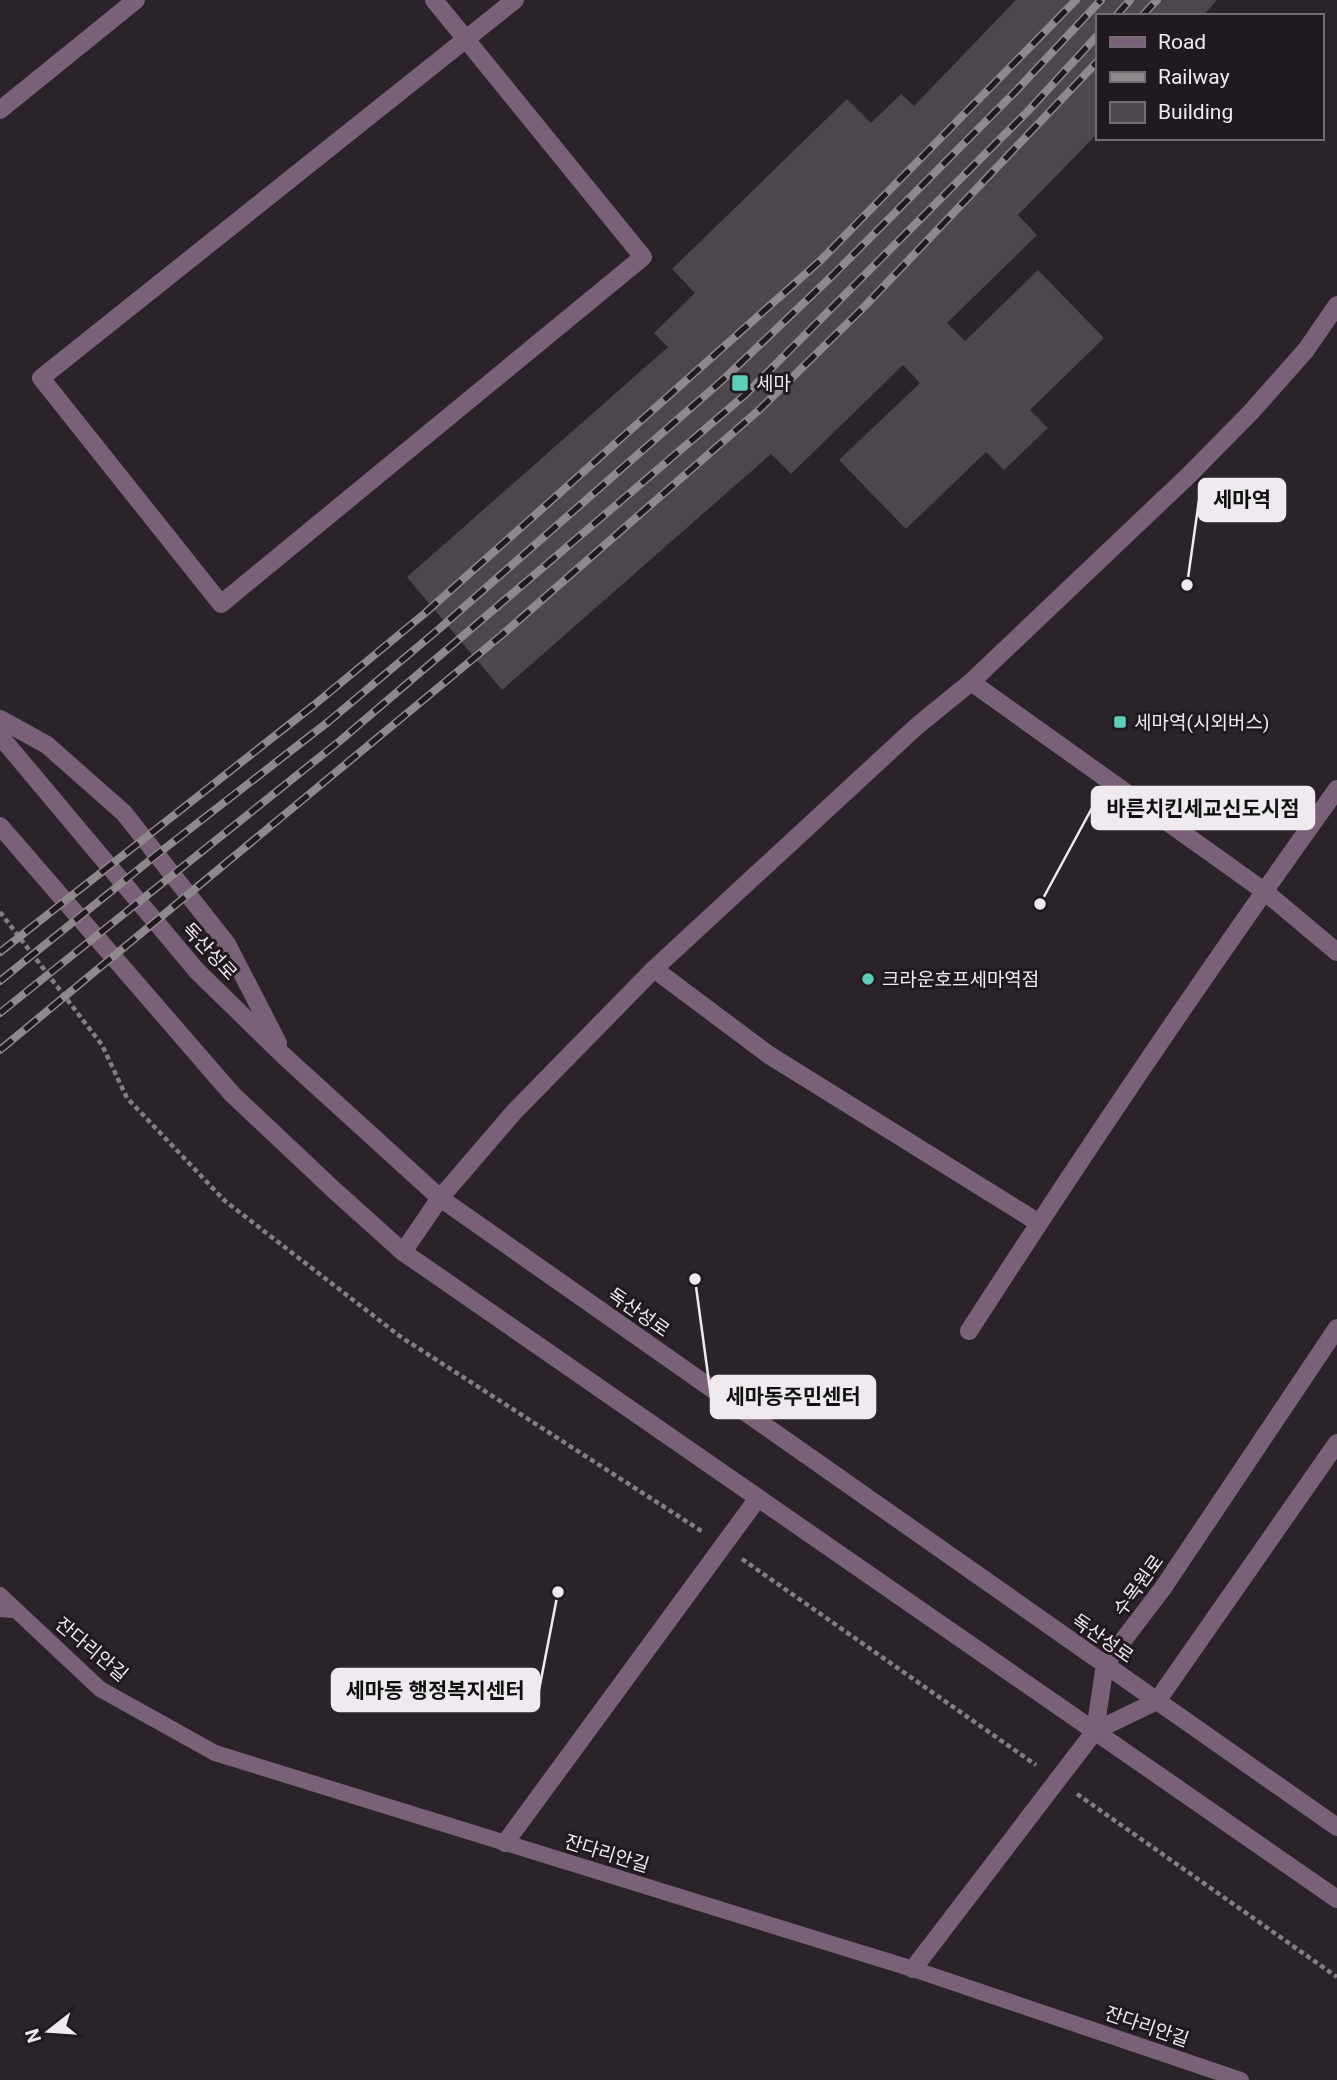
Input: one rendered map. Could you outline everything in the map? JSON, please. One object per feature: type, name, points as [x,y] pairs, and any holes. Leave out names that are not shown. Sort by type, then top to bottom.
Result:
[{"type":"street","points":[[0,110],[136,0]]},
{"type":"street","points":[[434,0],[466,39],[643,257],[221,604],[41,378],[466,39],[515,0]]},
{"type":"street","points":[[403,1252],[440,1198],[514,1112],[654,969],[917,726],[971,682],[1189,475],[1251,412],[1306,350],[1337,305]]},
{"type":"street","points":[[971,682],[1264,891],[1337,952]]},
{"type":"street","points":[[0,719],[47,745],[124,813],[228,944],[284,1056]]},
{"type":"street","name":"독산성로","points":[[0,736],[197,971],[284,1056],[440,1198],[1337,1827]]},
{"type":"street","points":[[969,1331],[1264,891],[1337,789]]},
{"type":"street","points":[[0,826],[232,1094],[403,1252],[1337,1899]]},
{"type":"street","points":[[654,969],[769,1055],[1039,1223]]},
{"type":"street","name":"수목원로","points":[[1095,1731],[1105,1664],[1163,1588],[1337,1328]]},
{"type":"street","points":[[913,1969],[1095,1731],[1157,1701],[1337,1443]]},
{"type":"street","points":[[505,1843],[758,1498]]},
{"type":"lane","name":"잔다리안길","points":[[0,1595],[7,1609],[100,1689],[215,1753],[913,1969],[1241,2080]]},
{"type":"path","points":[[0,912],[102,1045],[127,1098],[225,1201],[401,1337],[723,1546],[1337,1977]]},
{"type":"building","points":[[1016,0],[1217,0],[1205,14],[1096,14],[1096,135],[1018,215],[1037,235],[947,323],[965,341],[1038,270],[1104,338],[1030,410],[1048,428],[1004,470],[986,452],[906,529],[839,460],[920,383],[903,365],[791,474],[771,454],[502,690],[407,577],[668,347],[654,333],[695,293],[672,269],[847,99],[871,123],[901,94],[914,106]]},
{"type":"railway","points":[[0,952],[314,705],[424,614],[821,260],[1076,0]]},
{"type":"railway","points":[[0,981],[328,722],[439,629],[726,377],[834,274],[1013,94],[1101,0]]},
{"type":"railway","points":[[1118,14],[1130,0]]},
{"type":"railway","points":[[1144,14],[1157,0]]},
{"type":"railway","points":[[0,1013],[341,740],[746,394],[1029,110],[1096,37]]},
{"type":"railway","points":[[0,1050],[503,634],[759,410],[865,306],[1096,63]]},
{"type":"place","name":"세마","points":[[740,383]]},
{"type":"place","name":"세마역","points":[[1187,585]]},
{"type":"place","name":"세마역(시외버스)","points":[[1120,722]]},
{"type":"place","name":"바른치킨세교신도시점","points":[[1040,904]]},
{"type":"place","name":"크라운호프세마역점","points":[[868,979]]},
{"type":"place","name":"세마동주민센터","points":[[695,1279]]},
{"type":"place","name":"세마동 행정복지센터","points":[[558,1592]]}]
